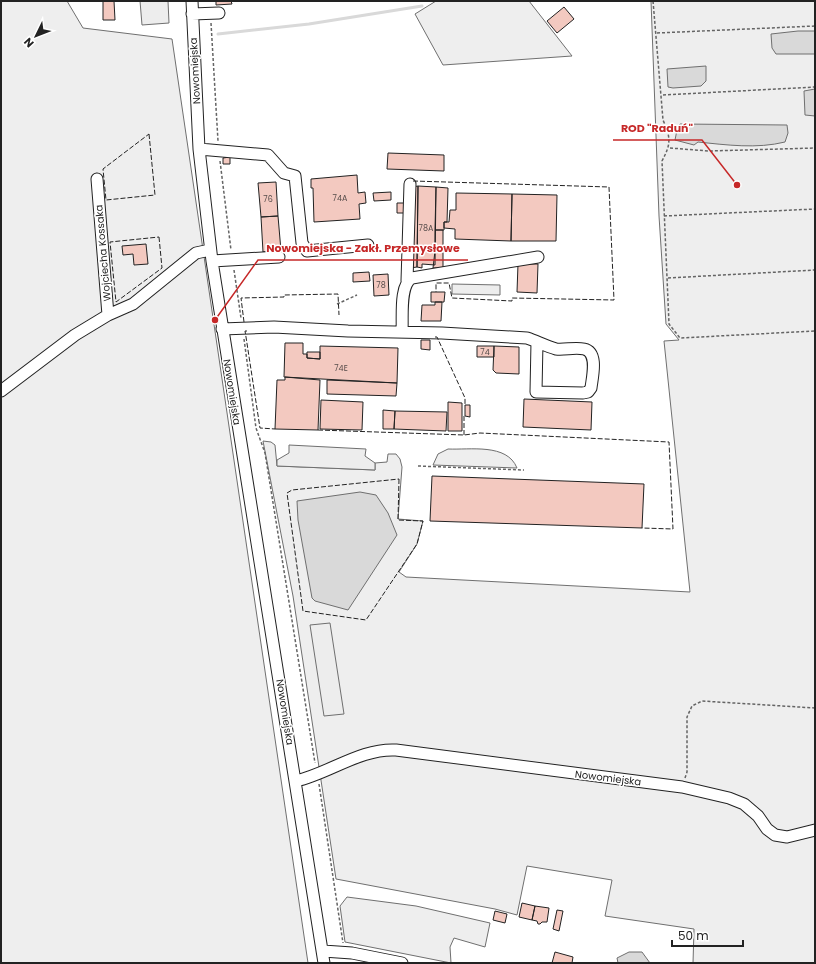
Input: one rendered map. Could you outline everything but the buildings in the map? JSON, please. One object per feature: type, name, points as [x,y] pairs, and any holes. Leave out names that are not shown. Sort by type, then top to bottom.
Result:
[{"type":"street","name":"Nowomiejska","points":[[192,1],[199,149],[211,256],[324,963]]},
{"type":"street","points":[[192,14],[215,13]]},
{"type":"street","points":[[199,149],[218,152],[268,155],[284,173],[295,176],[302,244],[307,251],[368,245]]},
{"type":"street","name":"Wojciecha Kossaka","points":[[1,391],[75,335],[108,315],[97,179]]},
{"type":"street","points":[[402,332],[404,288],[407,281],[410,184]]},
{"type":"street","points":[[108,315],[133,304],[196,253],[232,260],[280,257]]},
{"type":"street","points":[[407,281],[412,278],[538,257]]},
{"type":"street","points":[[222,328],[242,327],[402,332],[527,338],[557,349],[585,349],[591,354],[593,360],[591,388],[588,392],[583,394],[536,392],[537,342]]},
{"type":"street","name":"Nowomiejska","points":[[296,781],[318,775],[364,754],[387,749],[682,787],[729,798],[744,804],[758,816],[767,829],[775,834],[787,837],[802,832],[815,830]]},
{"type":"street","points":[[323,951],[402,963]]},
{"type":"path","points":[[654,1],[663,120],[669,133],[670,148],[662,161],[670,324],[680,338],[815,331]]},
{"type":"path","points":[[215,13],[218,152],[232,260],[256,428],[265,453],[318,775],[344,953]]},
{"type":"path","points":[[657,33],[815,26]]},
{"type":"path","points":[[662,95],[815,87]]},
{"type":"path","points":[[670,148],[709,151],[815,148]]},
{"type":"path","points":[[664,216],[815,209]]},
{"type":"path","points":[[668,278],[815,270]]},
{"type":"path","points":[[337,304],[357,296]]},
{"type":"path","points":[[418,466],[524,470]]},
{"type":"path","points":[[682,787],[687,772],[687,717],[692,706],[702,701],[815,708]]},
{"type":"shaded area","points":[[1,1],[67,1],[83,28],[172,39],[308,963],[1,963]]},
{"type":"shaded area","points":[[140,1],[168,1],[169,23],[142,25]]},
{"type":"shaded area","points":[[436,1],[529,1],[572,56],[443,65],[415,14]]},
{"type":"shaded area","points":[[651,1],[815,1],[815,963],[693,963],[694,929],[605,916],[612,880],[527,866],[517,915],[495,909],[336,879],[293,596],[263,441],[271,442],[275,445],[277,466],[375,470],[375,463],[387,462],[388,454],[396,454],[400,459],[402,467],[398,519],[423,521],[417,544],[399,572],[406,577],[690,592],[664,341],[679,340],[666,324],[659,216]]},
{"type":"shaded area","points":[[815,31],[815,54],[776,54],[772,48],[771,34]]},
{"type":"shaded area","points":[[706,66],[706,81],[701,86],[668,87],[667,69]]},
{"type":"shaded area","points":[[815,89],[815,116],[805,115],[804,91]]},
{"type":"shaded area","points":[[680,124],[787,125],[788,133],[785,142],[774,144],[742,146],[698,142],[694,145],[675,140]]},
{"type":"shaded area","points":[[452,284],[500,285],[500,295],[452,294]]},
{"type":"shaded area","points":[[289,445],[366,449],[365,456],[375,463],[375,470],[277,466],[277,460],[289,453]]},
{"type":"shaded area","points":[[448,449],[497,451],[512,460],[517,468],[433,465],[438,454]]},
{"type":"shaded area","points":[[360,492],[376,495],[388,513],[397,535],[348,610],[315,601],[312,598],[298,520],[297,501]]},
{"type":"shaded area","points":[[330,623],[344,714],[324,716],[310,625]]},
{"type":"shaded area","points":[[347,897],[416,906],[490,923],[485,947],[454,938],[450,947],[451,963],[345,942],[340,906]]},
{"type":"shaded area","points":[[629,952],[642,952],[650,963],[618,963],[617,958]]},
{"type":"waterway","points":[[218,34],[309,24],[422,6]]},
{"type":"fence","points":[[149,134],[155,195],[106,200],[103,169],[149,134]]},
{"type":"fence","points":[[413,181],[609,187],[614,300],[512,298],[512,301],[452,298],[449,283],[436,283],[436,292]]},
{"type":"fence","points":[[159,237],[162,268],[116,302],[110,242],[159,237]]},
{"type":"fence","points":[[244,322],[241,298],[284,297],[284,295],[338,294],[339,315]]},
{"type":"fence","points":[[247,331],[245,331],[260,428],[275,429]]},
{"type":"fence","points":[[435,337],[437,337],[465,398],[465,406]]},
{"type":"fence","points":[[464,414],[464,435]]},
{"type":"fence","points":[[318,430],[464,435],[480,433],[669,442],[673,529],[642,528]]},
{"type":"fence","points":[[399,479],[398,520],[423,521],[417,544],[366,620],[303,611],[287,493],[292,490],[399,479]]},
{"type":"place","name":"ROD \"Raduń\"","points":[[737,185]]},
{"type":"place","name":"Nowomiejska - Zakł. Przemysłowe","points":[[215,320]]}]
